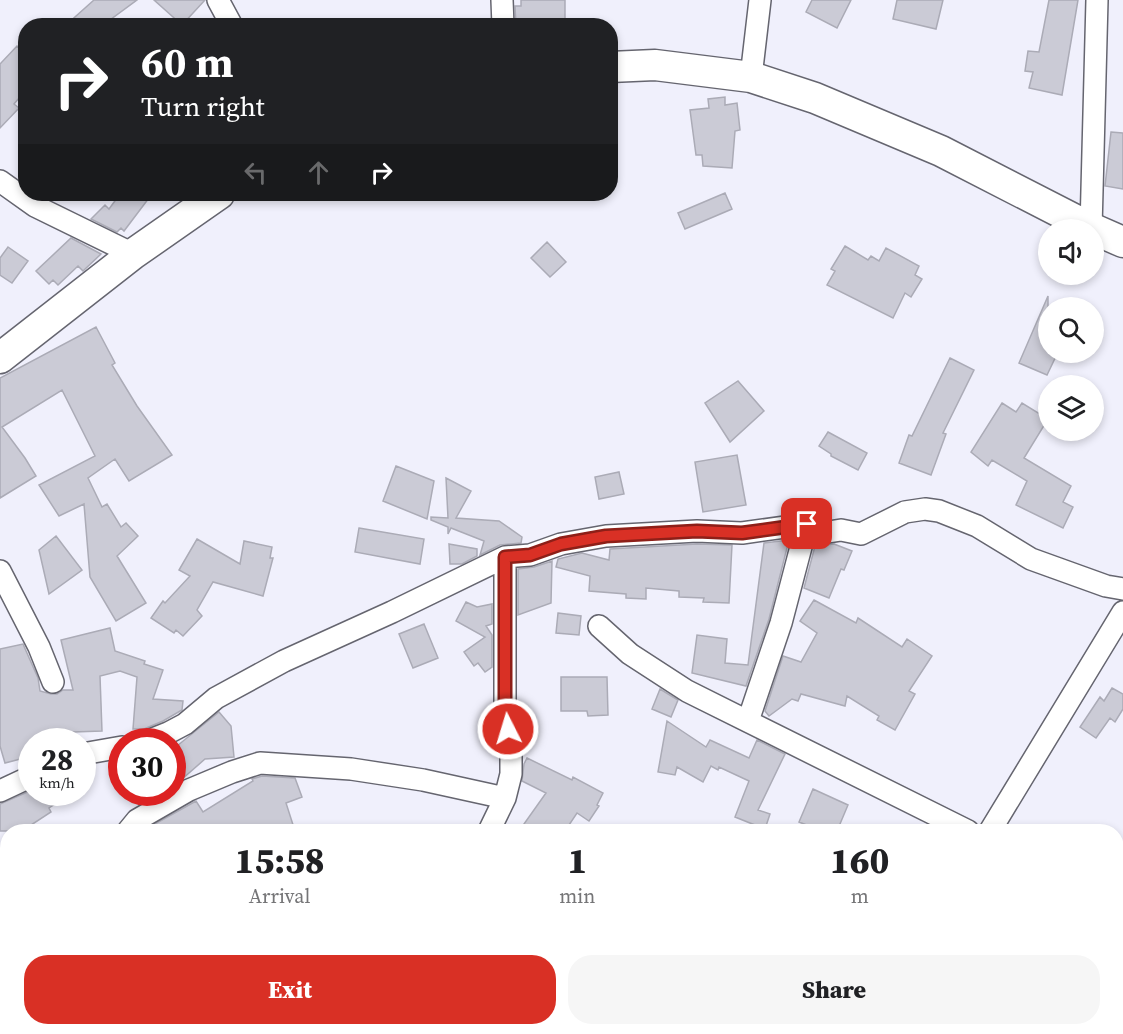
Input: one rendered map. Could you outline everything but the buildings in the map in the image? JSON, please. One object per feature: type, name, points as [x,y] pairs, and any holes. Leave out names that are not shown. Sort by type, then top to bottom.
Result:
[{"type":"street","points":[[218,0],[228,18]]},
{"type":"street","points":[[502,0],[503,18]]},
{"type":"street","points":[[751,77],[760,0]]},
{"type":"street","points":[[1090,219],[1097,0]]},
{"type":"street","points":[[618,67],[655,65],[751,77],[815,98],[940,151],[1072,219]]},
{"type":"street","points":[[0,181],[18,194]]},
{"type":"street","points":[[28,201],[133,254]]},
{"type":"street","points":[[0,358],[133,254],[209,201]]},
{"type":"street","points":[[1104,234],[1123,242]]},
{"type":"street","points":[[807,524],[816,534],[841,530],[861,534],[904,512],[925,509],[939,511],[977,526],[1031,559],[1106,586],[1123,589]]},
{"type":"street","points":[[176,728],[216,698],[284,661],[505,557],[530,555],[561,544],[606,536],[697,531],[742,533],[807,524]]},
{"type":"street","points":[[748,721],[781,623],[807,524]]},
{"type":"street","points":[[492,824],[505,798],[511,774],[511,747],[505,710],[505,557]]},
{"type":"street","points":[[0,572],[39,647],[53,682]]},
{"type":"street","points":[[994,824],[1123,612]]},
{"type":"street","points":[[599,626],[630,654],[687,691],[954,824]]},
{"type":"street","points":[[134,824],[189,789],[260,764],[351,769],[423,780],[505,798]]},
{"type":"street","points":[[0,791],[18,783]]},
{"type":"route","points":[[508,729],[505,710],[505,557],[530,555],[561,544],[606,536],[668,531],[742,533],[807,524]]}]
